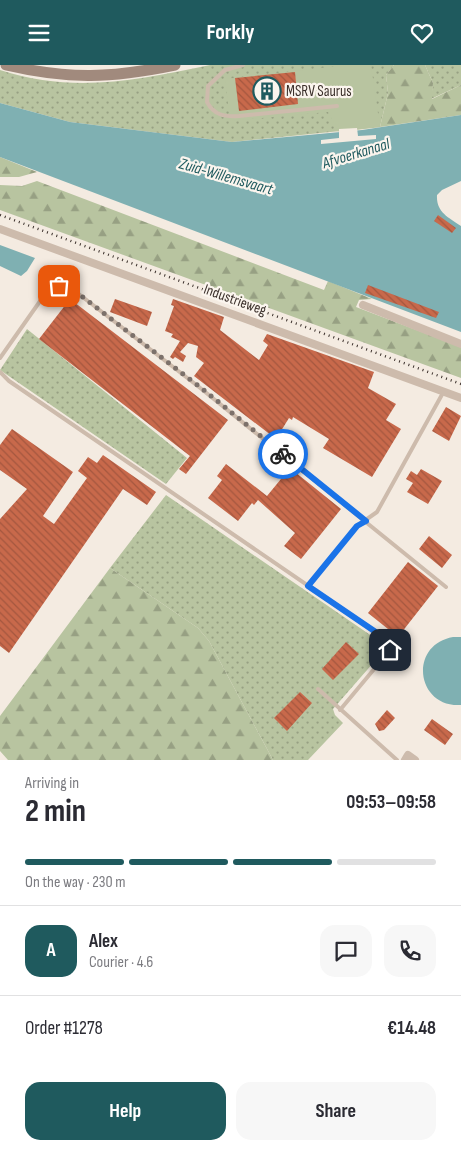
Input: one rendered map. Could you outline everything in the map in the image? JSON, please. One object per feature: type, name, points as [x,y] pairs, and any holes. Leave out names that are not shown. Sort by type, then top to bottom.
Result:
[{"type":"street","points":[[6,65],[57,75],[86,77],[120,75],[175,65]]},
{"type":"street","name":"Industrieweg","points":[[0,229],[461,398]]},
{"type":"street","points":[[363,305],[461,344]]},
{"type":"street","points":[[405,760],[408,755],[415,760]]},
{"type":"lane","points":[[243,65],[225,70],[208,86],[207,102],[218,114],[225,117],[337,106]]},
{"type":"lane","points":[[0,358],[50,287],[71,288],[200,387],[446,587]]},
{"type":"lane","points":[[0,372],[9,381],[386,639],[390,650],[340,710]]},
{"type":"lane","points":[[308,586],[357,526],[377,512],[444,391]]},
{"type":"lane","points":[[318,689],[398,760]]},
{"type":"green space","points":[[210,65],[394,65],[386,75],[388,93],[380,127],[232,142],[70,122],[0,103],[0,70],[28,77],[80,83],[131,80]]},
{"type":"green space","points":[[346,65],[371,65],[380,127],[339,132],[328,112],[230,121],[225,79]]},
{"type":"green space","points":[[394,65],[425,65],[433,83],[432,99],[461,85],[461,115],[380,127],[388,93],[386,75]]},
{"type":"green space","points":[[425,65],[461,65],[461,85],[431,99],[433,83]]},
{"type":"green space","points":[[0,157],[37,172],[19,177],[0,177]]},
{"type":"green space","points":[[37,181],[324,290],[328,281],[372,299],[359,300],[356,307],[461,347],[461,378],[0,210],[0,185],[22,186]]},
{"type":"green space","points":[[27,329],[187,458],[166,484],[0,370]]},
{"type":"green space","points":[[166,495],[382,643],[381,654],[333,709],[335,715],[343,723],[308,760],[273,760],[209,641],[198,628],[110,568]]},
{"type":"green space","points":[[110,568],[198,628],[209,641],[273,760],[8,760],[0,751],[0,716]]},
{"type":"water","points":[[0,103],[70,122],[232,142],[362,130],[461,115],[461,181],[442,190],[437,195],[437,201],[438,206],[447,217],[461,226],[461,332],[0,157]]},
{"type":"water","points":[[0,245],[35,258],[27,271],[21,276],[0,266]]},
{"type":"water","points":[[453,637],[461,637],[461,705],[446,703],[434,697],[427,687],[423,675],[424,663],[429,651],[439,642]]},
{"type":"pier","points":[[357,128],[358,136],[376,135],[376,139],[321,144],[321,140],[339,138],[339,129]]},
{"type":"building","name":"MSRV Saurus","points":[[295,72],[298,104],[239,111],[235,78]]},
{"type":"building","points":[[438,215],[456,228],[452,233],[434,221]]},
{"type":"building","points":[[368,285],[439,312],[436,318],[365,293]]},
{"type":"building","points":[[70,299],[228,420],[186,474],[179,469],[190,456],[39,339]]},
{"type":"building","points":[[115,299],[152,312],[147,326],[110,312]]},
{"type":"building","points":[[173,299],[224,317],[220,330],[259,360],[268,345],[263,341],[267,334],[374,372],[368,388],[396,404],[386,420],[401,429],[372,477],[323,448],[329,439],[293,417],[292,420],[289,418],[276,439],[194,376],[204,363],[196,357],[198,346],[188,343],[180,352],[186,356],[183,362],[175,357],[173,359],[170,357],[180,341],[171,337],[173,334],[165,331],[174,306],[171,305]]},
{"type":"building","points":[[446,407],[461,416],[449,441],[432,431]]},
{"type":"building","points":[[12,429],[73,472],[43,516],[54,524],[87,478],[78,471],[88,457],[97,463],[103,455],[156,492],[147,505],[123,489],[9,653],[0,646],[0,519],[27,489],[0,470],[0,445]]},
{"type":"building","points":[[226,464],[267,496],[290,468],[341,509],[301,559],[284,546],[295,533],[258,500],[254,505],[252,503],[238,521],[208,498],[222,480],[217,476]]},
{"type":"building","points":[[421,469],[442,481],[428,504],[407,492],[413,483],[406,479],[411,471],[417,475]]},
{"type":"building","points":[[429,536],[452,555],[442,568],[419,549]]},
{"type":"building","points":[[408,562],[438,586],[398,637],[368,613]]},
{"type":"building","points":[[346,642],[359,654],[333,680],[322,669]]},
{"type":"building","points":[[300,692],[312,703],[287,731],[274,718]]},
{"type":"building","points":[[387,710],[395,718],[384,730],[379,731],[375,724]]},
{"type":"building","points":[[432,719],[453,734],[445,745],[424,730]]},
{"type":"railway","points":[[0,215],[461,384]]},
{"type":"way so far","points":[[59,286],[71,288],[200,387],[283,454]]},
{"type":"place","name":"MSRV Saurus","points":[[267,91]]},
{"type":"route","points":[[283,454],[366,521],[357,526],[308,586],[386,639],[390,650]]},
{"type":"water label","name":"Afvoerkanaal","points":[[356,154]]},
{"type":"water label","name":"Zuid-Willemsvaart","points":[[226,177]]}]
